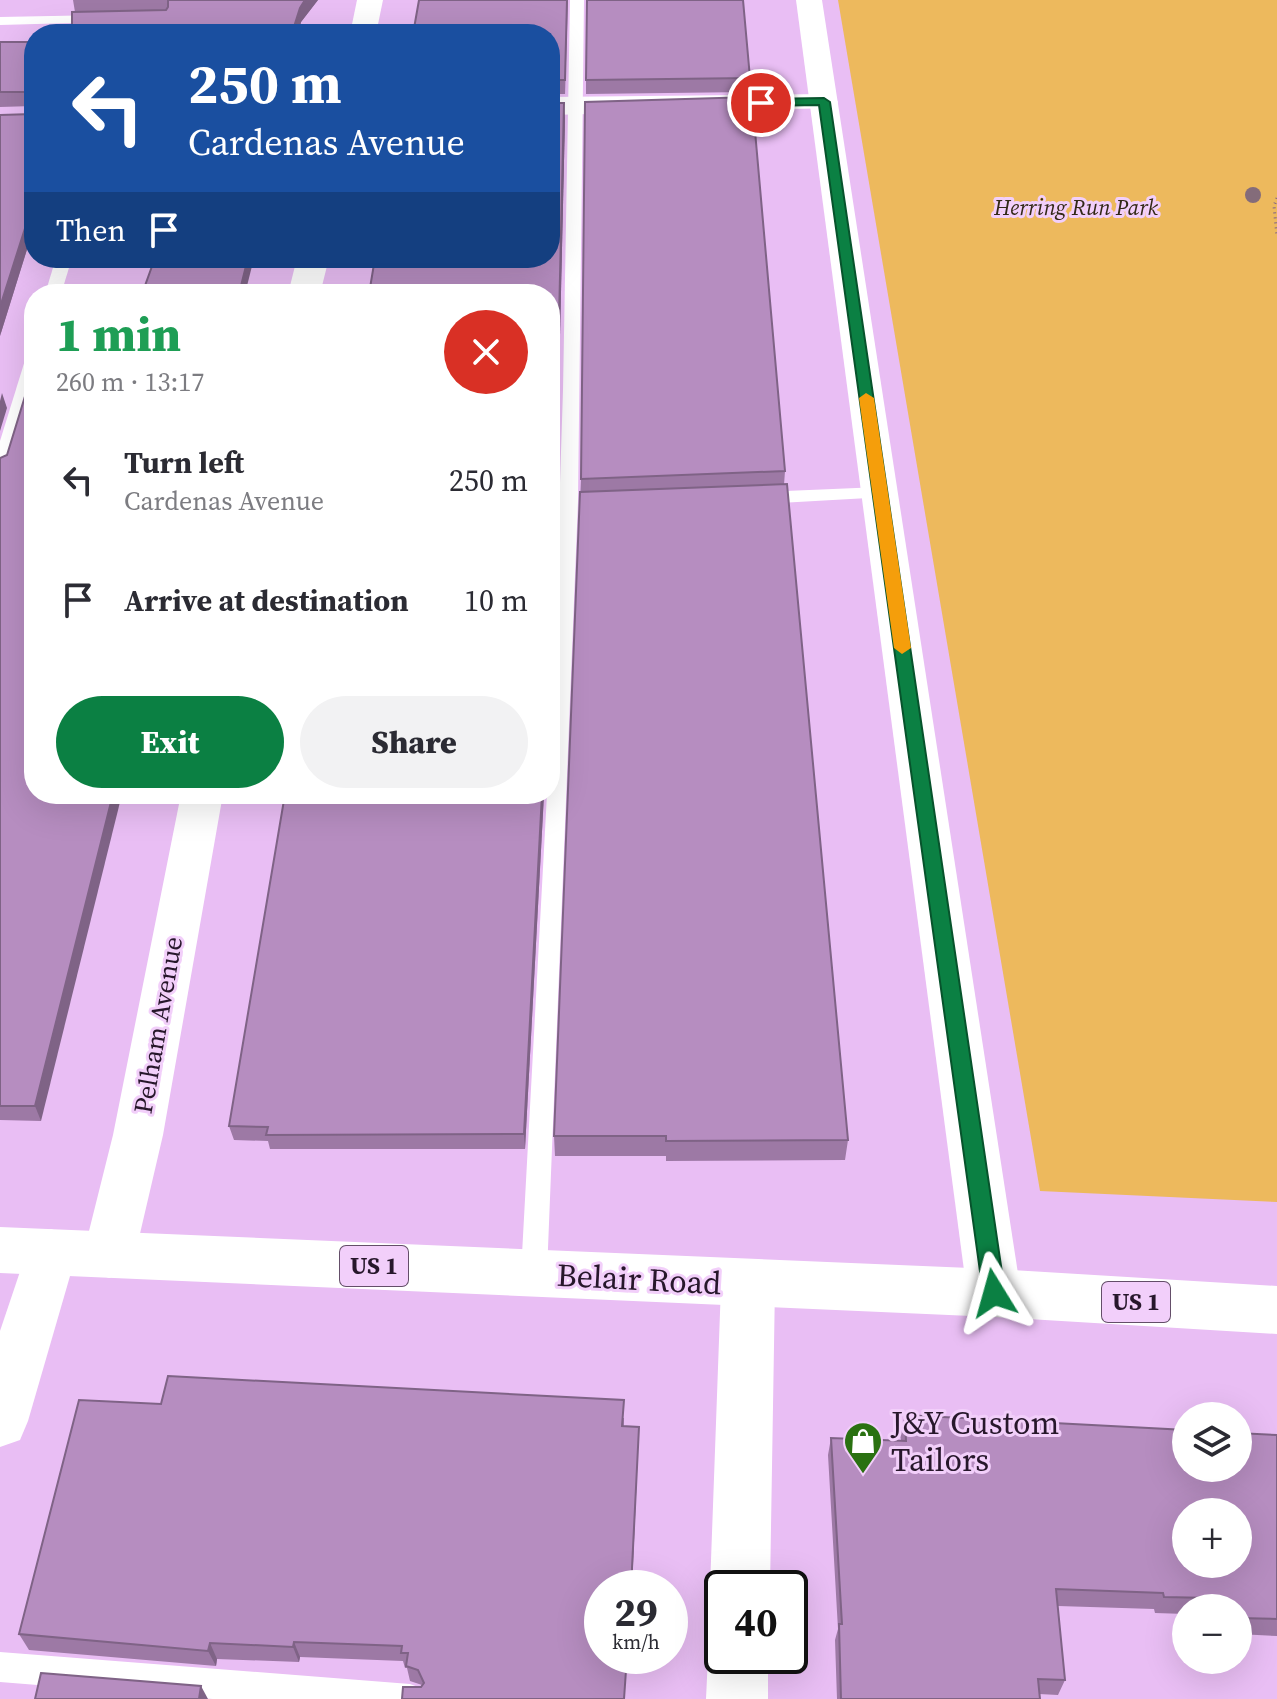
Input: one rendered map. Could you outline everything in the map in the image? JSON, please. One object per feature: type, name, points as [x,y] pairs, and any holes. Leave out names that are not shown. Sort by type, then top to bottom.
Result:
[{"type":"street","points":[[365,24],[370,0]]},
{"type":"street","points":[[809,0],[994,1293]]},
{"type":"street","points":[[561,106],[824,102]]},
{"type":"street","name":"Pelham Avenue","points":[[109,1255],[138,1135],[200,804]]},
{"type":"street","points":[[0,1421],[25,1251]]},
{"type":"street","name":"Belair Road","points":[[25,1251],[748,1285],[994,1293],[1277,1310]]},
{"type":"street","points":[[740,1570],[748,1285]]},
{"type":"street","points":[[737,1699],[738,1674]]},
{"type":"lane","points":[[560,798],[576,505],[561,106],[577,0]]},
{"type":"lane","points":[[0,21],[118,19]]},
{"type":"lane","points":[[0,470],[24,390]]},
{"type":"lane","points":[[740,499],[880,493]]},
{"type":"lane","points":[[534,1273],[560,804]]},
{"type":"lane","points":[[0,1667],[320,1696],[410,1699]]},
{"type":"path","points":[[1277,198],[1274,206],[1277,236]]},
{"type":"green space","name":"Herring Run Park","points":[[838,0],[1277,0],[1277,1202],[1040,1191]]},
{"type":"building","points":[[168,0],[305,0],[295,24],[72,24],[72,12],[166,10]]},
{"type":"building","points":[[419,0],[567,0],[565,80],[560,80],[560,24],[415,24]]},
{"type":"building","points":[[587,0],[743,0],[750,78],[586,80]]},
{"type":"building","points":[[0,42],[24,42],[24,92],[0,92]]},
{"type":"building","points":[[752,97],[785,471],[581,479],[585,102]]},
{"type":"building","points":[[560,103],[564,103],[560,284],[371,284],[373,268],[560,268]]},
{"type":"building","points":[[24,114],[24,231],[0,307],[0,115]]},
{"type":"building","points":[[151,268],[246,268],[242,284],[146,284]]},
{"type":"building","points":[[24,400],[24,804],[110,804],[35,1106],[0,1106],[0,458],[7,455]]},
{"type":"building","points":[[787,484],[848,1140],[666,1141],[666,1136],[554,1136],[580,492]]},
{"type":"building","points":[[283,804],[541,804],[524,1134],[266,1135],[268,1127],[229,1126]]},
{"type":"building","points":[[168,1376],[624,1400],[622,1426],[639,1427],[632,1570],[584,1570],[584,1674],[626,1674],[624,1699],[402,1699],[403,1687],[421,1687],[424,1683],[418,1670],[406,1666],[408,1653],[401,1653],[402,1646],[294,1642],[293,1647],[210,1643],[208,1651],[19,1634],[79,1400],[161,1404]]},
{"type":"building","points":[[905,1415],[1172,1429],[1172,1482],[1252,1482],[1252,1434],[1277,1435],[1277,1619],[1252,1618],[1252,1594],[1172,1594],[1172,1597],[1164,1597],[1163,1593],[1056,1589],[1065,1680],[1038,1679],[1040,1699],[841,1699],[839,1624],[842,1624],[831,1438],[906,1441]]},
{"type":"building","points":[[41,1673],[201,1686],[199,1699],[35,1699]]},
{"type":"slow traffic","points":[[866,398],[902,648]]},
{"type":"place","name":"J&Y Custom Tailors","points":[[863,1475]]},
{"type":"route","points":[[761,103],[824,102],[994,1293]]}]
